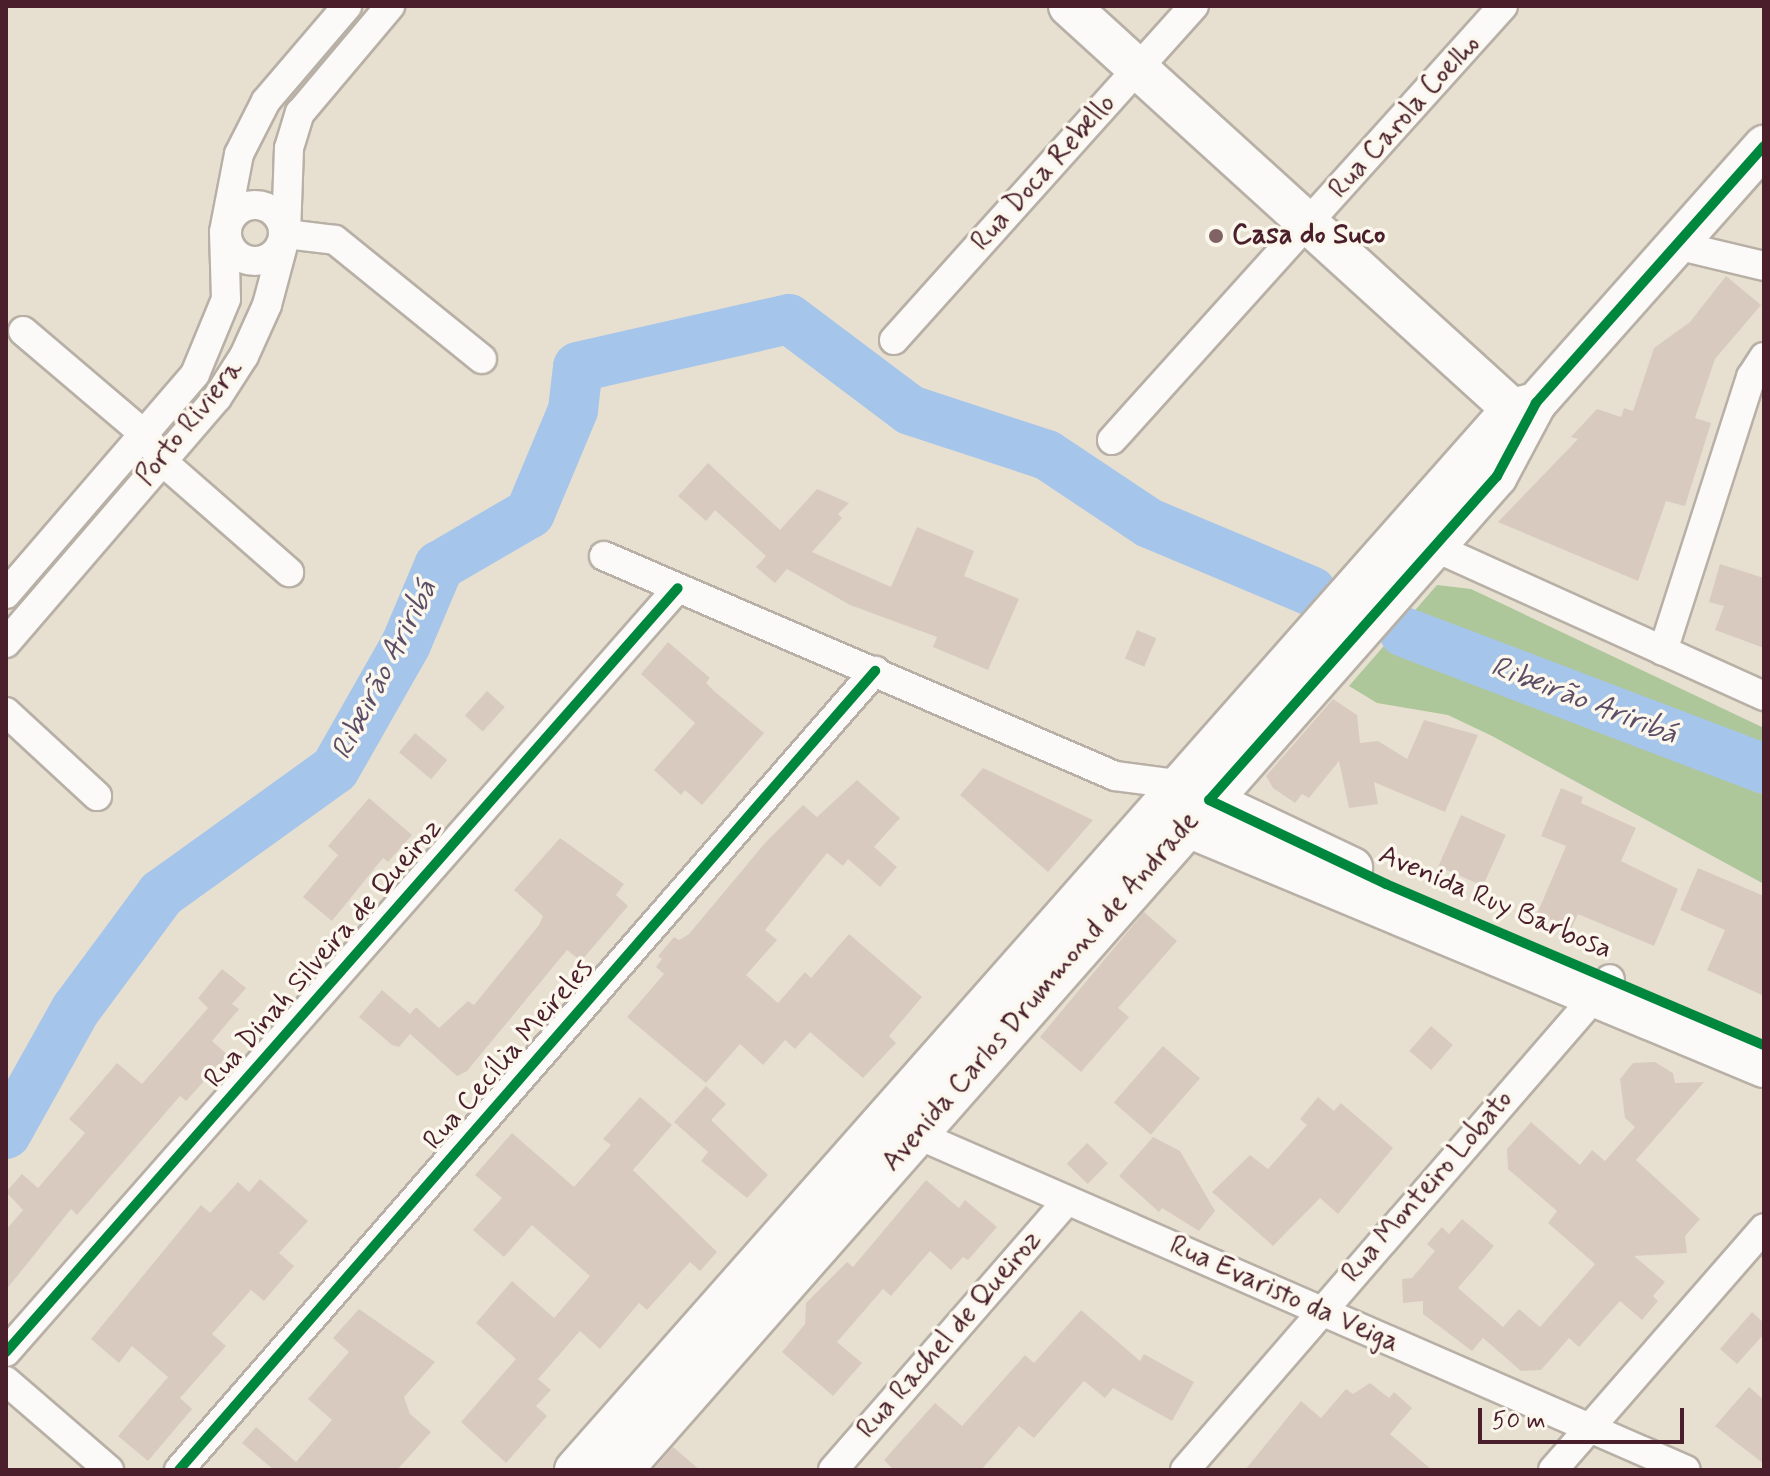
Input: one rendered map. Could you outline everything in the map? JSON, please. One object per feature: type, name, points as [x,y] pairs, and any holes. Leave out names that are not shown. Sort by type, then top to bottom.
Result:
[{"type":"main road","points":[[1069,6],[1311,223],[1524,406]]},
{"type":"main road","name":"Avenida Carlos Drummond de Andrade","points":[[575,1470],[899,1127],[1181,806],[1377,558],[1676,245],[1764,146]]},
{"type":"main road","name":"Avenida Carlos Drummond de Andrade","points":[[1181,806],[1437,544],[1497,476],[1524,406]]},
{"type":"main road","name":"Avenida Ruy Barbosa","points":[[1181,806],[1386,884],[1764,1067]]},
{"type":"main road","name":"Avenida Ruy Barbosa","points":[[1602,988],[1764,1045]]},
{"type":"main road","name":"Avenida Carlos Drummond de Andrade","points":[[622,1470],[899,1127]]},
{"type":"street","name":"Porto Riviera","points":[[6,594],[195,374],[221,321],[227,281],[224,232],[230,183],[252,125],[283,78],[347,6]]},
{"type":"street","name":"Porto Riviera","points":[[7,639],[162,461],[244,356],[267,305],[286,234],[288,157],[300,113],[390,6]]},
{"type":"street","name":"Rua Doca Rebello","points":[[894,340],[1194,6]]},
{"type":"street","name":"Rua Carola Coelho","points":[[1112,440],[1311,223],[1503,6]]},
{"type":"street","points":[[260,206],[275,214],[286,234],[267,258],[251,259],[230,248],[224,232],[243,207],[260,206]]},
{"type":"street","points":[[286,234],[335,240],[482,359]]},
{"type":"street","points":[[1676,245],[1764,266]]},
{"type":"street","points":[[23,331],[145,435],[162,461],[289,572]]},
{"type":"street","points":[[1663,651],[1751,377],[1764,357]]},
{"type":"street","points":[[1377,558],[1411,541],[1437,544],[1764,696]]},
{"type":"street","name":"Avenida Ruy Barbosa","points":[[604,556],[1181,806]]},
{"type":"street","name":"Rua Dinah Silveira de Queiroz","points":[[6,1352],[678,588]]},
{"type":"street","name":"Rua Cecília Meireles","points":[[179,1470],[875,671]]},
{"type":"street","points":[[6,712],[97,796]]},
{"type":"street","name":"Rua Monteiro Lobato","points":[[1185,1470],[1320,1310],[1602,988]]},
{"type":"street","name":"Rua Evaristo da Veiga","points":[[899,1127],[1686,1470]]},
{"type":"street","name":"Rua Rachel de Queiroz","points":[[833,1470],[1067,1201]]},
{"type":"street","points":[[1553,1470],[1764,1228]]},
{"type":"street","points":[[10,1392],[109,1470]]},
{"type":"green space","points":[[1437,585],[1471,589],[1764,728],[1764,884],[1448,715],[1377,703],[1349,686]]},
{"type":"building","points":[[1726,276],[1761,305],[1715,359],[1695,418],[1711,423],[1685,506],[1666,501],[1638,581],[1498,522],[1578,439],[1571,437],[1597,409],[1621,417],[1624,408],[1633,411],[1654,348],[1690,322]]},
{"type":"building","points":[[708,463],[780,530],[817,489],[849,503],[838,514],[842,518],[812,552],[891,587],[917,527],[974,551],[964,576],[1019,599],[988,670],[933,647],[937,637],[850,605],[787,569],[775,583],[756,567],[766,556],[715,510],[706,521],[678,496]]},
{"type":"building","points":[[1720,564],[1764,578],[1764,648],[1715,630],[1724,606],[1709,602]]},
{"type":"building","points":[[1137,630],[1156,638],[1144,667],[1125,659]]},
{"type":"building","points":[[668,642],[710,678],[706,683],[714,691],[764,733],[702,805],[685,790],[681,795],[654,770],[695,723],[641,674]]},
{"type":"building","points":[[487,691],[505,707],[483,732],[465,716]]},
{"type":"building","points":[[1333,699],[1357,715],[1360,743],[1378,741],[1407,759],[1424,720],[1478,735],[1445,812],[1374,782],[1378,804],[1349,808],[1339,761],[1309,798],[1302,794],[1295,803],[1273,788],[1266,776]]},
{"type":"building","points":[[415,733],[447,760],[431,779],[399,752]]},
{"type":"building","points":[[983,768],[1093,820],[1048,872],[960,795]]},
{"type":"building","points":[[857,780],[900,818],[874,847],[897,867],[880,887],[848,859],[843,866],[827,853],[765,930],[777,940],[746,975],[778,1003],[805,972],[811,978],[849,934],[922,997],[889,1036],[896,1043],[863,1078],[810,1032],[795,1049],[785,1040],[763,1065],[740,1044],[706,1083],[627,1017],[664,974],[656,967],[662,959],[658,956],[674,937],[679,940],[689,934],[765,843],[803,805],[817,817]]},
{"type":"building","points":[[1561,788],[1583,797],[1581,803],[1636,828],[1621,861],[1678,889],[1654,946],[1578,914],[1571,929],[1537,914],[1566,846],[1541,836]]},
{"type":"building","points":[[369,798],[412,835],[388,862],[383,858],[332,921],[303,897],[338,855],[328,846]]},
{"type":"building","points":[[1461,815],[1506,835],[1483,886],[1438,866]]},
{"type":"building","points":[[560,838],[624,884],[616,895],[628,906],[581,961],[567,950],[467,1071],[457,1076],[410,1034],[399,1047],[392,1045],[359,1017],[382,990],[410,1014],[416,1007],[439,1028],[468,1001],[474,1005],[539,925],[543,916],[514,890]]},
{"type":"building","points":[[1698,868],[1764,896],[1764,996],[1707,970],[1725,930],[1680,910]]},
{"type":"building","points":[[1144,912],[1177,941],[1118,1008],[1129,1017],[1081,1072],[1040,1037]]},
{"type":"building","points":[[222,969],[246,988],[232,1004],[239,1009],[212,1041],[228,1055],[186,1101],[180,1096],[77,1215],[71,1209],[6,1290],[6,1230],[23,1210],[6,1192],[22,1174],[38,1188],[85,1133],[69,1119],[117,1063],[142,1084],[208,1008],[198,998]]},
{"type":"building","points":[[1431,1026],[1453,1045],[1431,1070],[1409,1051]]},
{"type":"building","points":[[1163,1046],[1200,1078],[1151,1135],[1114,1103]]},
{"type":"building","points":[[1655,1062],[1673,1073],[1675,1083],[1704,1082],[1636,1160],[1700,1219],[1685,1236],[1687,1253],[1634,1256],[1665,1282],[1653,1296],[1658,1301],[1642,1320],[1620,1301],[1579,1347],[1569,1338],[1541,1370],[1521,1371],[1483,1338],[1472,1351],[1423,1314],[1423,1301],[1403,1303],[1402,1279],[1412,1278],[1435,1251],[1427,1244],[1442,1227],[1449,1234],[1462,1219],[1494,1246],[1458,1288],[1503,1327],[1519,1309],[1540,1327],[1595,1264],[1548,1223],[1557,1211],[1508,1169],[1507,1149],[1531,1122],[1580,1165],[1592,1150],[1605,1161],[1635,1127],[1625,1118],[1620,1079],[1633,1063]]},
{"type":"building","points":[[706,1086],[726,1104],[711,1120],[768,1175],[747,1198],[701,1161],[708,1152],[674,1122]]},
{"type":"building","points":[[640,1097],[672,1125],[633,1170],[717,1252],[700,1271],[690,1262],[647,1310],[639,1303],[600,1349],[580,1331],[538,1379],[551,1390],[536,1406],[547,1416],[506,1463],[461,1422],[516,1359],[476,1323],[512,1281],[554,1318],[590,1276],[532,1225],[504,1257],[473,1230],[502,1198],[475,1175],[512,1133],[574,1187],[611,1145],[603,1139]]},
{"type":"building","points":[[1318,1097],[1334,1111],[1341,1103],[1393,1148],[1338,1214],[1320,1198],[1273,1246],[1212,1192],[1250,1155],[1268,1169],[1307,1125],[1300,1119]]},
{"type":"building","points":[[1153,1137],[1180,1151],[1215,1211],[1199,1231],[1162,1208],[1159,1212],[1119,1176]]},
{"type":"building","points":[[1087,1143],[1108,1163],[1088,1184],[1067,1164]]},
{"type":"building","points":[[260,1179],[308,1221],[279,1253],[294,1266],[264,1301],[251,1290],[212,1334],[226,1346],[180,1398],[192,1409],[148,1461],[118,1436],[168,1377],[132,1346],[119,1363],[91,1339],[201,1205],[210,1213],[238,1182],[249,1192]]},
{"type":"building","points":[[926,1180],[959,1208],[965,1200],[997,1227],[968,1260],[963,1257],[951,1270],[930,1251],[891,1296],[883,1289],[837,1342],[862,1363],[833,1396],[782,1352],[805,1324],[806,1303],[847,1262],[853,1267]]},
{"type":"building","points":[[359,1309],[435,1362],[404,1397],[410,1414],[431,1432],[397,1470],[274,1470],[242,1443],[256,1427],[296,1462],[332,1420],[308,1399],[349,1352],[333,1338]]},
{"type":"building","points":[[1081,1310],[1140,1361],[1144,1354],[1194,1382],[1172,1421],[1113,1388],[1105,1398],[1084,1381],[1034,1438],[1019,1426],[981,1470],[894,1470],[884,1460],[935,1403],[962,1426],[1025,1355],[1034,1363]]},
{"type":"building","points":[[1752,1312],[1764,1323],[1764,1334],[1737,1364],[1720,1349]]},
{"type":"building","points":[[1370,1383],[1389,1398],[1394,1392],[1412,1408],[1390,1434],[1432,1470],[1245,1470],[1301,1401],[1321,1418],[1346,1389],[1353,1394]]},
{"type":"building","points":[[1749,1387],[1764,1400],[1764,1464],[1715,1426]]},
{"type":"building","points":[[673,1447],[700,1470],[653,1470]]},
{"type":"waterway","name":"Ribeirão Ariribá","points":[[6,1134],[76,1009],[161,894],[335,769],[406,644],[439,566],[530,513],[573,410],[578,367],[789,319],[910,410],[1047,455],[1149,523],[1311,591]]},
{"type":"waterway","name":"Ribeirão Ariribá","points":[[1404,632],[1764,769]]},
{"type":"cycle path","points":[[1764,146],[1536,403],[1497,476],[1209,800],[1386,884],[1764,1045]]},
{"type":"cycle path","points":[[6,1352],[678,588]]},
{"type":"cycle path","points":[[179,1470],[875,671]]},
{"type":"place","name":"Casa do Suco","points":[[1216,236]]}]
